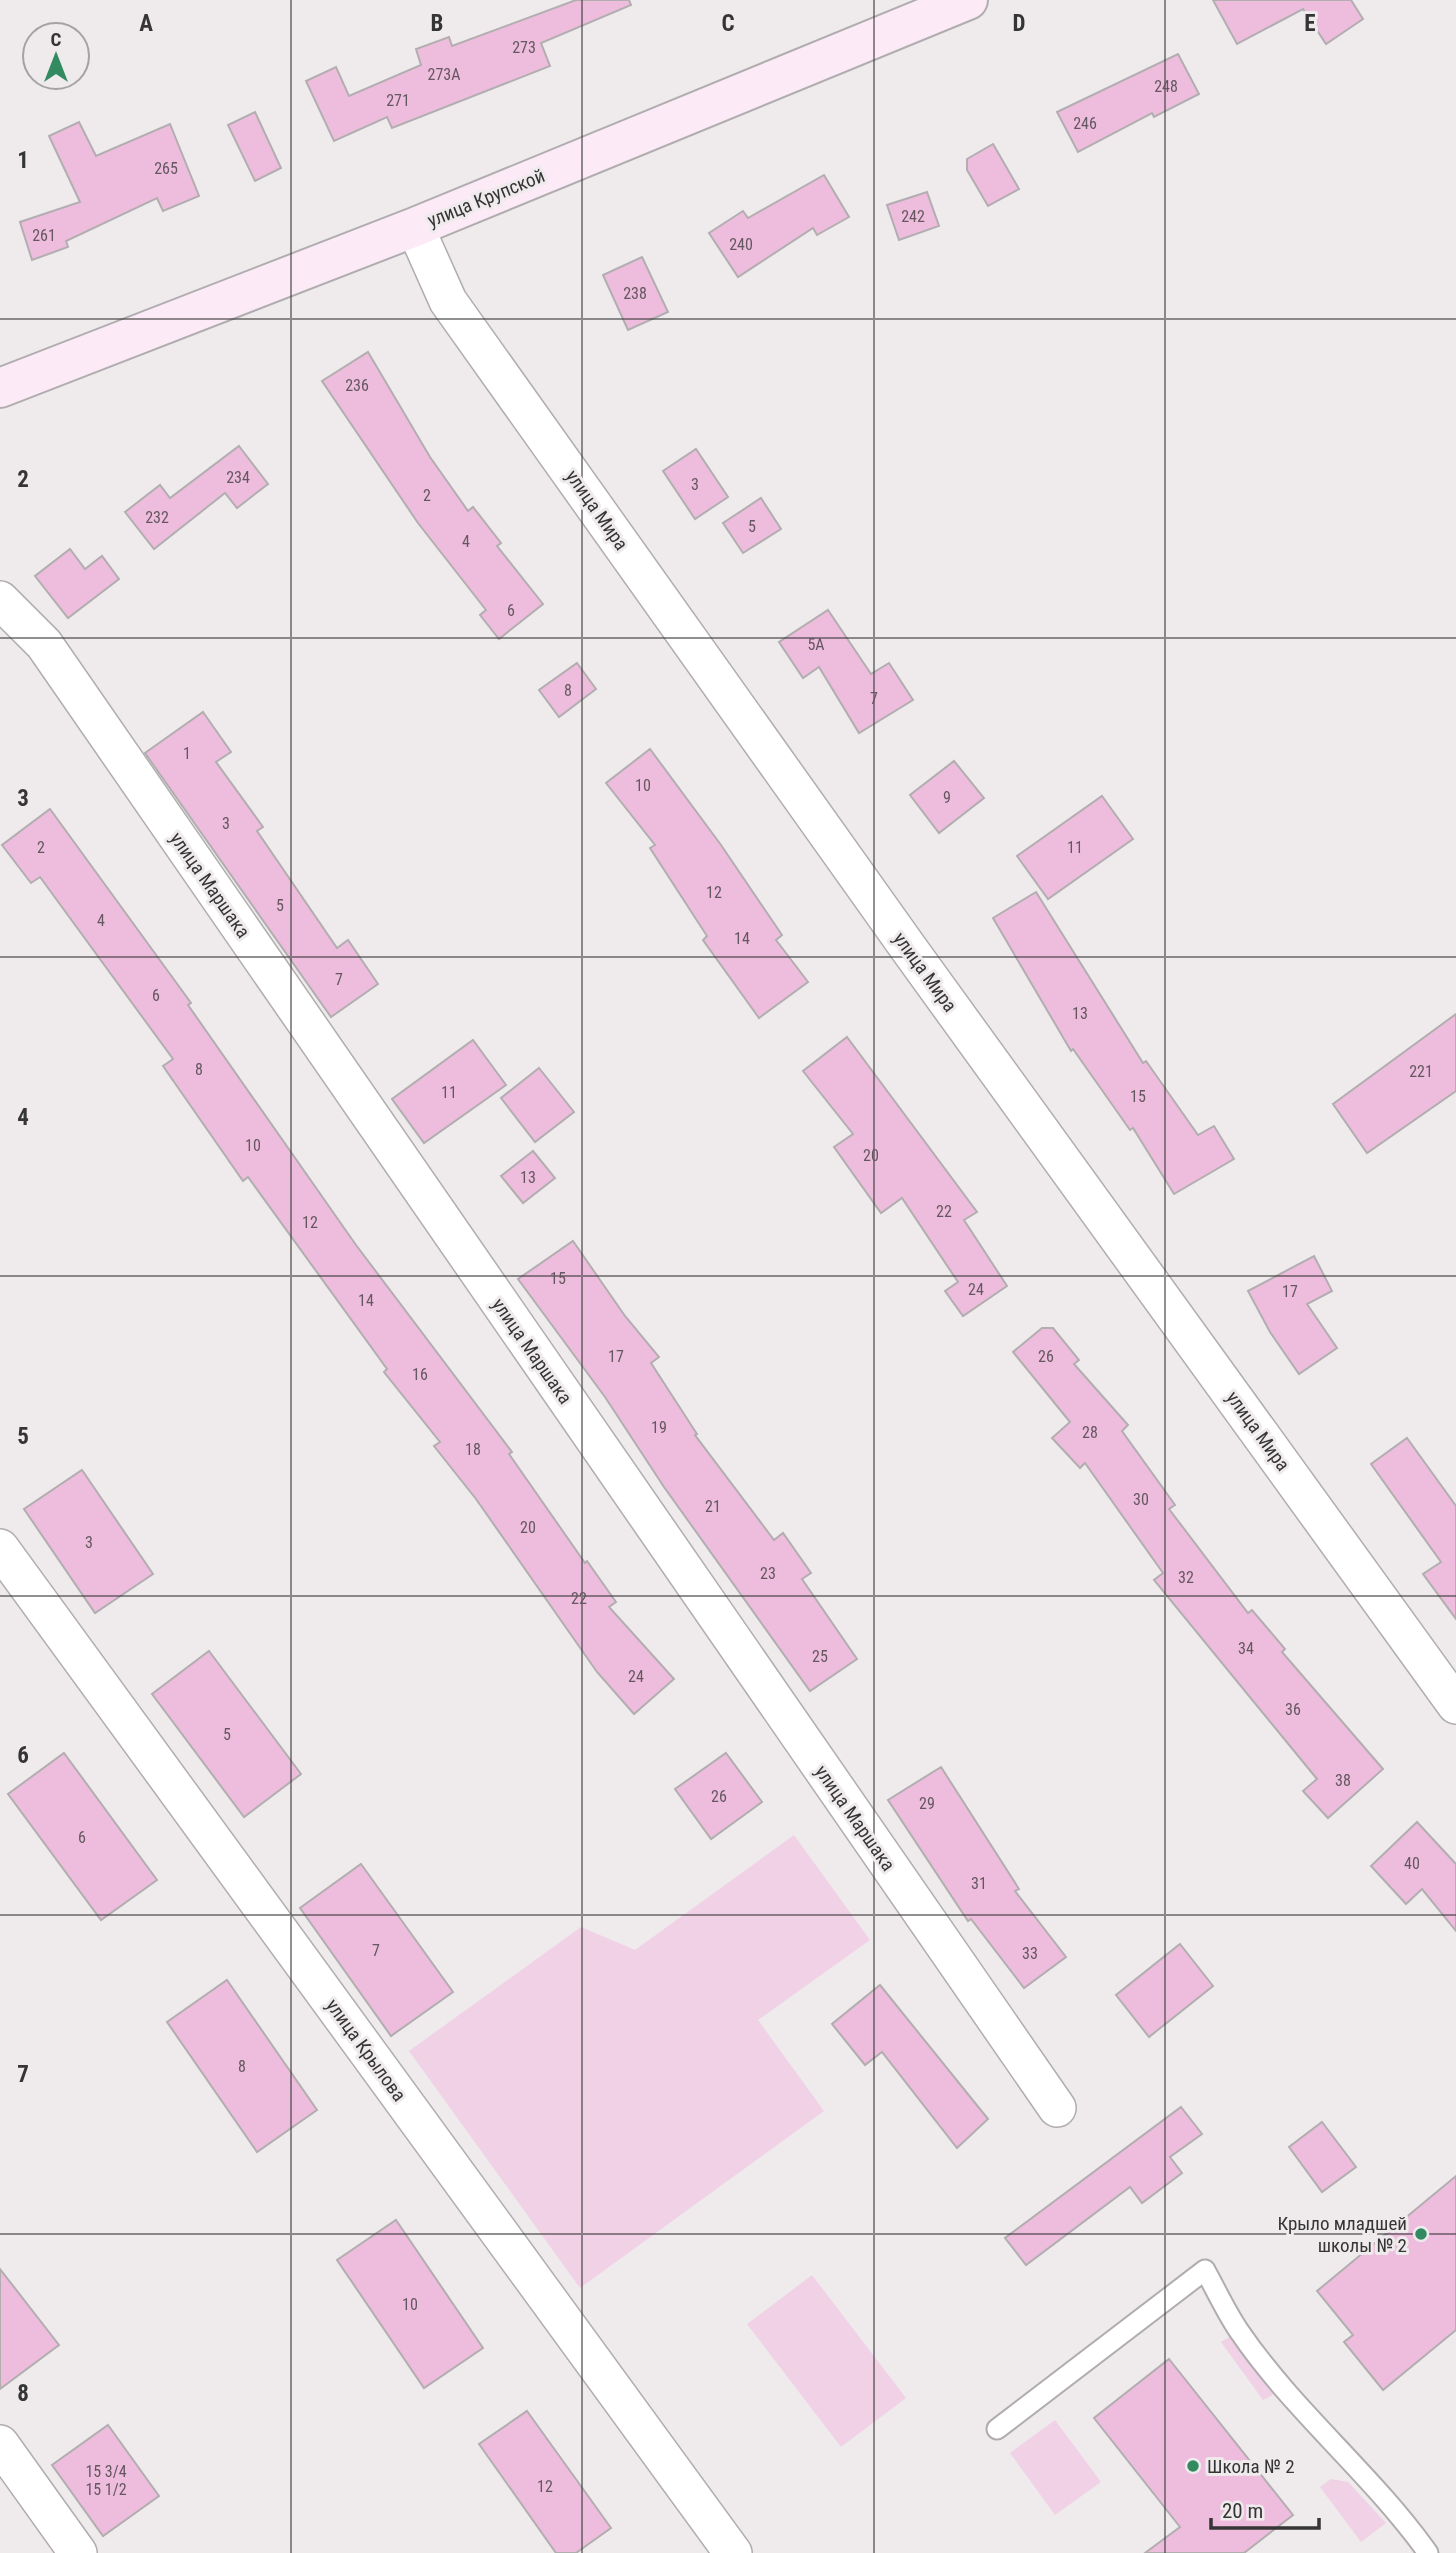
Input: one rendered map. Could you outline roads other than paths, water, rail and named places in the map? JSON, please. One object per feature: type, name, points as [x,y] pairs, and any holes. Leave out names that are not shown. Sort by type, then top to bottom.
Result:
[{"type":"street","name":"улица Крупской","points":[[0,388],[415,227],[968,0]]},
{"type":"street","name":"улица Мира","points":[[415,227],[449,301],[909,949],[1456,1705]]},
{"type":"street","name":"улица Маршака","points":[[0,600],[44,644],[1057,2108]]},
{"type":"street","name":"улица Крылова","points":[[0,1548],[733,2553]]},
{"type":"street","points":[[0,2444],[78,2553]]},
{"type":"lane","points":[[997,2429],[1205,2270],[1239,2331],[1273,2375],[1408,2524],[1428,2553]]},
{"type":"place","name":"Крыло младшей школы № 2","points":[[1421,2234]]},
{"type":"place","name":"Школа № 2","points":[[1193,2466]]}]
